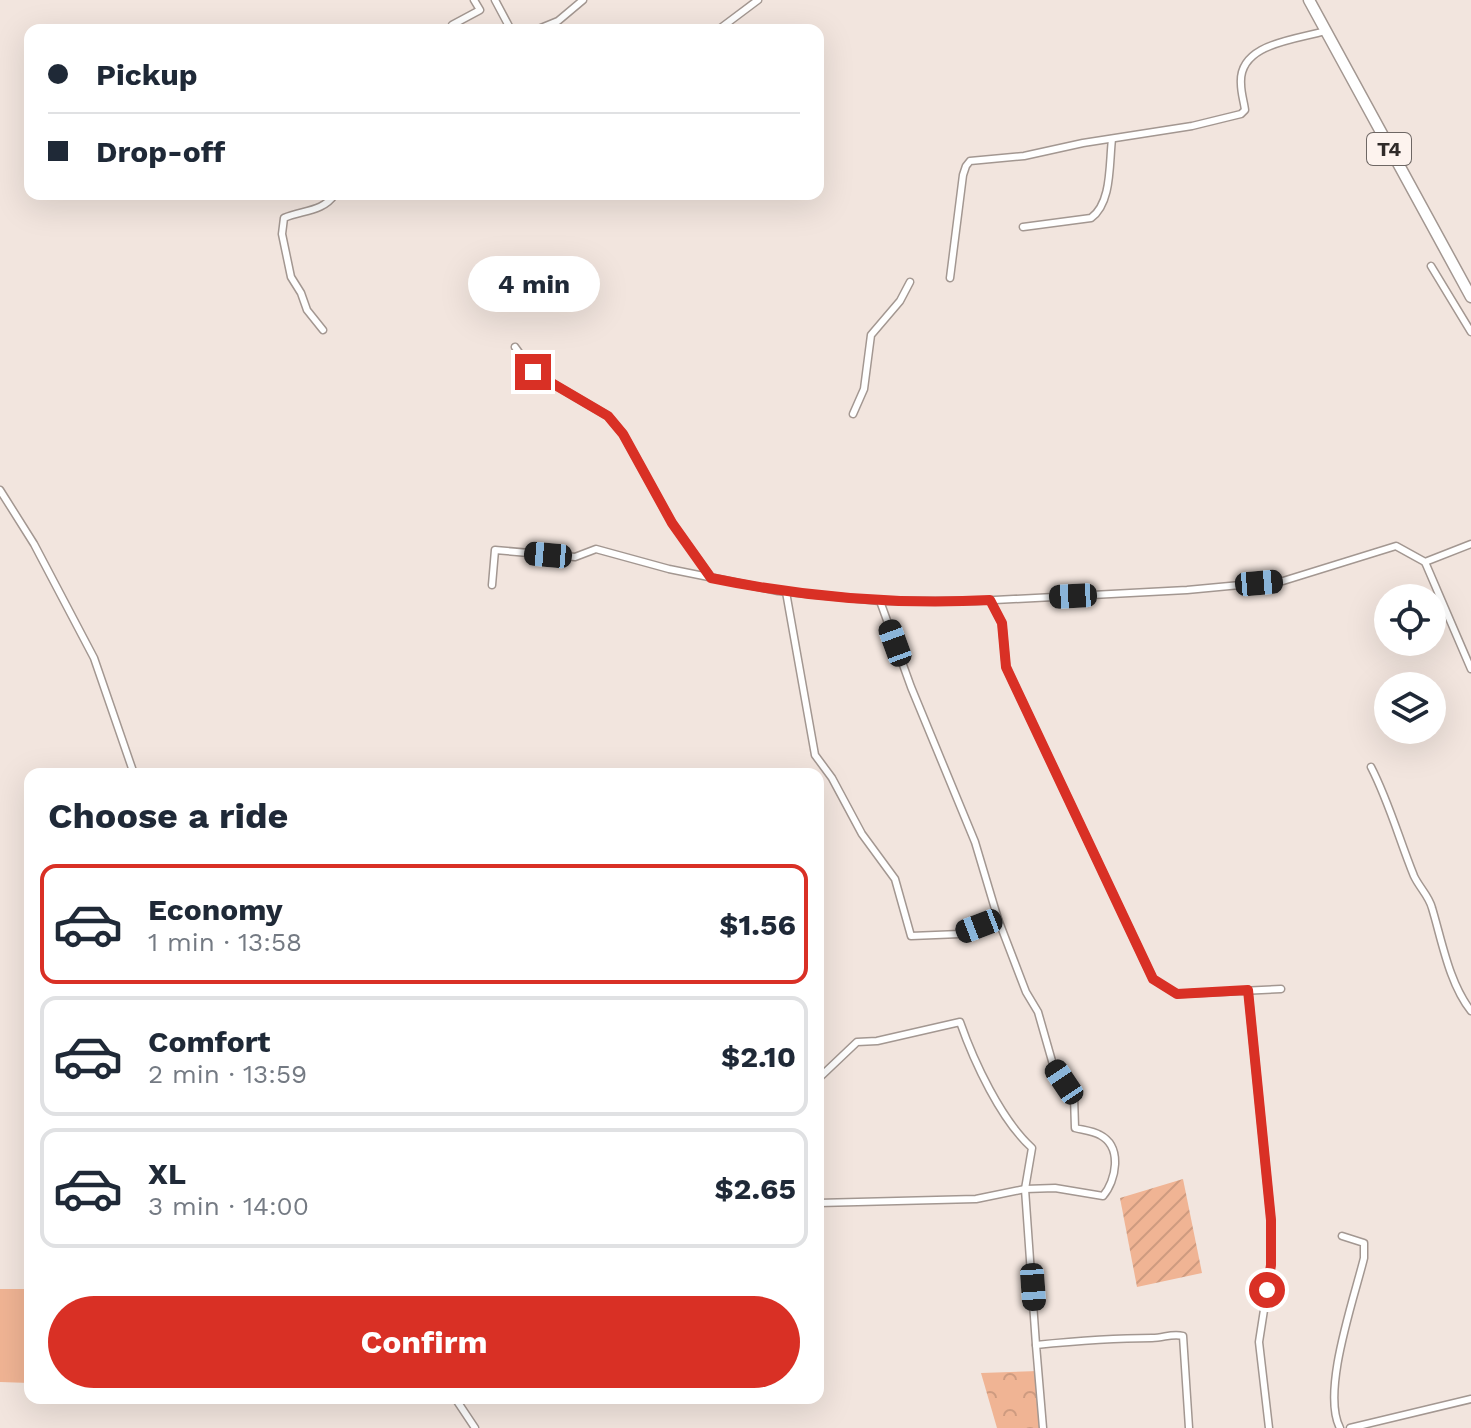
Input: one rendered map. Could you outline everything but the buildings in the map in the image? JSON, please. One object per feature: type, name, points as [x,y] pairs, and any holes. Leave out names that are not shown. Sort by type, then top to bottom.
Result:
[{"type":"highway","name":"T4","points":[[1309,0],[1471,297]]},
{"type":"street","points":[[454,24],[480,10],[474,0]]},
{"type":"street","points":[[551,24],[583,0]]},
{"type":"street","points":[[726,24],[758,0]]},
{"type":"street","points":[[497,2],[508,24]]},
{"type":"street","points":[[950,278],[963,175],[970,161],[1024,156],[1083,143],[1192,126],[1241,114],[1245,110],[1240,83],[1243,68],[1252,55],[1325,31]]},
{"type":"street","points":[[1023,227],[1091,218],[1099,212],[1108,181],[1112,139]]},
{"type":"street","points":[[323,330],[307,310],[291,277],[282,234],[284,218],[313,211],[331,200]]},
{"type":"street","points":[[1431,266],[1471,332]]},
{"type":"street","points":[[853,414],[864,389],[871,335],[900,301],[910,282]]},
{"type":"street","points":[[515,347],[533,372],[608,416],[623,434],[672,523],[711,578]]},
{"type":"street","points":[[0,490],[34,544],[94,658],[132,768]]},
{"type":"street","points":[[1425,562],[1471,544]]},
{"type":"street","points":[[492,585],[495,550],[575,557],[596,549],[711,578],[786,592],[880,601],[990,600],[1187,590],[1283,581],[1396,546],[1425,562],[1471,669]]},
{"type":"street","points":[[786,592],[815,755],[832,778],[862,834],[895,879],[911,936],[960,934],[998,919]]},
{"type":"street","points":[[990,600],[1002,623],[1006,667],[1153,979],[1177,994],[1281,989]]},
{"type":"street","points":[[824,1203],[976,1199],[1025,1189],[1055,1188],[1103,1196],[1112,1185],[1116,1160],[1102,1135],[1075,1128],[1074,1096],[1054,1068],[1038,1012],[1026,992],[998,919],[975,842],[911,687],[880,601]]},
{"type":"street","points":[[1371,767],[1393,813],[1400,841],[1419,887],[1431,904],[1455,983],[1471,1011]]},
{"type":"street","points":[[1248,990],[1271,1220],[1271,1265],[1259,1342],[1269,1428]]},
{"type":"street","points":[[824,1073],[857,1042],[877,1041],[960,1022],[971,1055],[1016,1133],[1032,1148],[1025,1189],[1043,1428]]},
{"type":"street","points":[[1340,1428],[1334,1415],[1335,1376],[1364,1258],[1364,1243],[1342,1236]]},
{"type":"street","points":[[1036,1345],[1158,1338],[1174,1333],[1183,1336],[1189,1428]]},
{"type":"street","points":[[1350,1428],[1471,1399]]},
{"type":"street","points":[[459,1404],[475,1428]]},
{"type":"green space","points":[[1183,1179],[1202,1273],[1137,1287],[1120,1198]]},
{"type":"green space","points":[[0,1289],[24,1289],[24,1383],[0,1382]]},
{"type":"green space","points":[[1038,1371],[1042,1428],[997,1428],[981,1373]]},
{"type":"route","points":[[533,372],[608,416],[623,434],[672,523],[711,578],[778,591],[880,601],[990,600],[1002,623],[1006,667],[1153,979],[1177,994],[1248,990],[1271,1220],[1271,1265],[1267,1290]]}]
